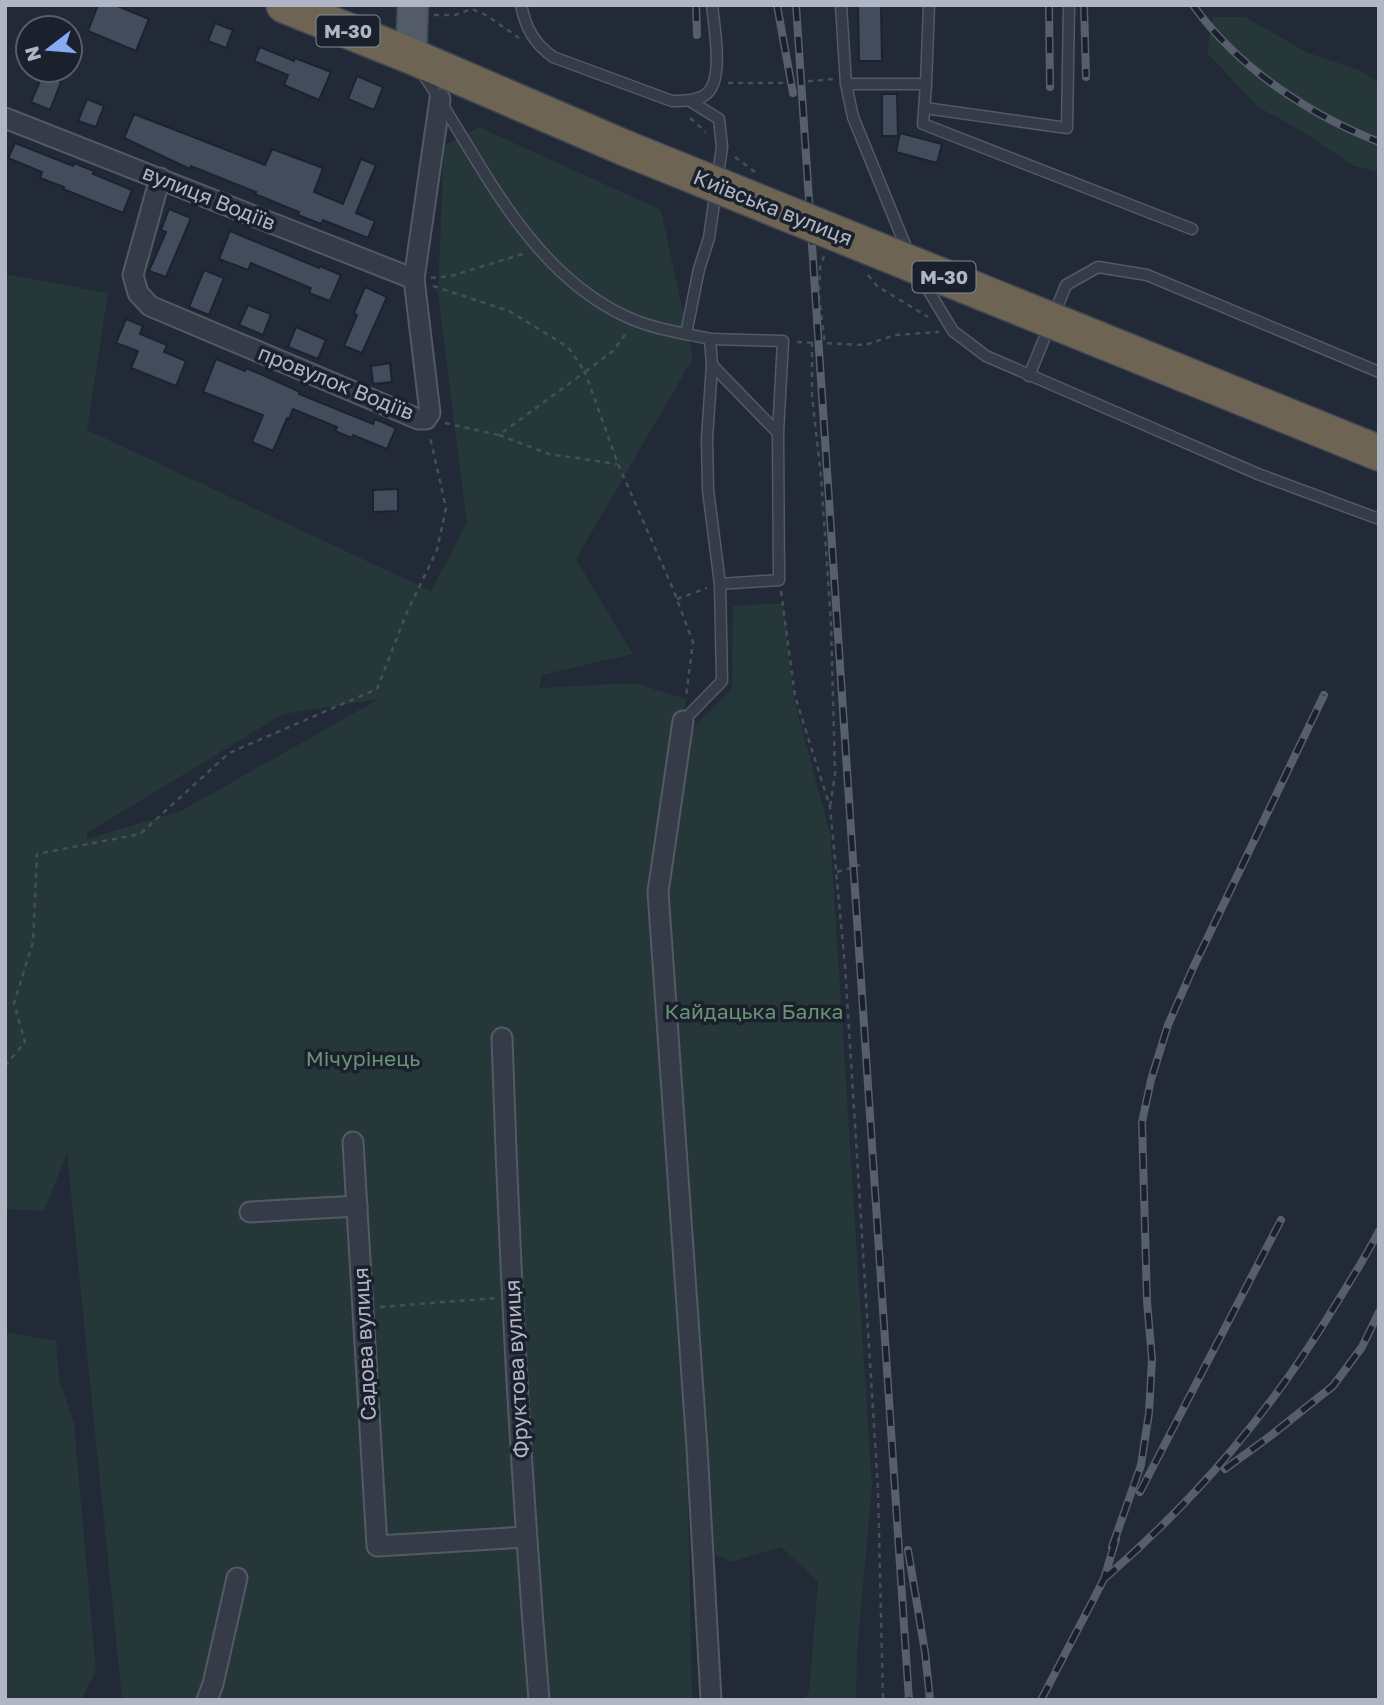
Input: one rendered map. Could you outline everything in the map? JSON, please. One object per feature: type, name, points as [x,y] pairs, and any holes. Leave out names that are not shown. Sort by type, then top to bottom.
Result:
[{"type":"highway","name":"Київська вулиця","points":[[284,5],[625,148],[1379,453]]},
{"type":"main road","points":[[411,56],[413,10]]},
{"type":"street","name":"провулок Водіїв","points":[[160,178],[133,275],[138,293],[150,306],[418,419],[426,419],[430,413],[414,279],[440,99]]},
{"type":"street","name":"вулиця Водіїв","points":[[5,118],[414,279]]},
{"type":"street","points":[[683,722],[658,892],[696,1434],[711,1700]]},
{"type":"street","name":"Фруктова вулиця","points":[[502,1038],[526,1537],[539,1700]]},
{"type":"street","name":"Садова вулиця","points":[[353,1142],[377,1546],[526,1537]]},
{"type":"street","points":[[250,1212],[357,1206]]},
{"type":"street","points":[[207,1700],[213,1685],[237,1578]]},
{"type":"lane","points":[[521,5],[531,36],[538,46],[553,57],[673,101],[690,101],[705,95],[714,83],[717,70],[712,5]]},
{"type":"lane","points":[[841,5],[846,81],[853,117],[916,269],[953,331],[986,356],[1029,376],[1258,474],[1379,519]]},
{"type":"lane","points":[[929,5],[923,124],[1192,229]]},
{"type":"lane","points":[[925,108],[1067,128],[1069,5]]},
{"type":"lane","points":[[411,56],[495,191],[538,249],[575,285],[598,301],[661,329],[710,339],[783,341],[778,433],[779,580],[720,584]]},
{"type":"lane","points":[[846,81],[926,84]]},
{"type":"lane","points":[[686,334],[699,269],[709,238],[722,147],[719,119],[690,101]]},
{"type":"lane","points":[[1029,376],[1066,285],[1098,267],[1147,275],[1379,372]]},
{"type":"lane","points":[[683,722],[722,681],[720,584],[708,490],[707,438],[712,365],[710,339]]},
{"type":"lane","points":[[712,365],[778,433]]},
{"type":"path","points":[[413,10],[455,15],[472,9],[486,15],[513,36],[538,46]]},
{"type":"path","points":[[714,83],[846,81]]},
{"type":"path","points":[[414,279],[452,276],[538,249]]},
{"type":"path","points":[[825,249],[820,268],[819,297],[825,343]]},
{"type":"path","points":[[414,279],[509,311],[568,348],[584,372],[618,464],[693,642],[683,722]]},
{"type":"path","points":[[499,435],[613,351],[636,320]]},
{"type":"path","points":[[783,341],[865,345],[895,335],[953,331]]},
{"type":"path","points":[[812,342],[812,396],[821,477],[831,623],[835,774],[830,807]]},
{"type":"path","points":[[5,1066],[25,1042],[14,1003],[33,942],[37,854],[140,834],[229,752],[377,690],[407,612],[437,550],[446,508],[426,419],[499,435],[549,454],[618,464]]},
{"type":"path","points":[[779,580],[795,696],[830,807],[849,1020],[878,1489],[883,1700]]},
{"type":"path","points":[[677,599],[720,584]]},
{"type":"path","points":[[836,873],[860,865]]},
{"type":"path","points":[[363,1308],[513,1297]]},
{"type":"green space","points":[[1213,17],[1245,17],[1308,53],[1359,70],[1379,83],[1379,172],[1354,166],[1302,131],[1258,107],[1207,53]]},
{"type":"green space","points":[[479,127],[661,210],[693,358],[576,559],[633,654],[542,675],[539,688],[635,683],[686,699],[681,740],[732,689],[733,606],[783,603],[794,699],[830,833],[872,1487],[857,1652],[856,1700],[804,1700],[809,1692],[818,1582],[781,1547],[731,1562],[708,1551],[658,888],[684,1306],[692,1700],[122,1700],[67,1153],[44,1211],[5,1209],[5,274],[108,293],[87,430],[431,591],[467,523],[438,294],[444,146]],"holes":[[[379,699],[181,811],[87,839],[87,833],[283,714]]]},
{"type":"green space","points":[[5,1332],[56,1341],[59,1379],[74,1424],[96,1671],[81,1700],[5,1700]]},
{"type":"building","points":[[98,5],[115,5],[149,19],[136,51],[88,31]]},
{"type":"building","points":[[858,5],[881,5],[882,61],[859,61]]},
{"type":"building","points":[[215,23],[233,30],[226,48],[208,41]]},
{"type":"building","points":[[260,47],[331,72],[319,100],[284,85],[288,75],[254,61]]},
{"type":"building","points":[[357,76],[383,87],[374,110],[348,99]]},
{"type":"building","points":[[39,84],[60,84],[50,110],[31,102]]},
{"type":"building","points":[[882,94],[897,94],[898,136],[882,136]]},
{"type":"building","points":[[87,99],[104,106],[96,127],[78,121]]},
{"type":"building","points":[[134,114],[265,165],[272,149],[323,168],[314,192],[343,204],[361,159],[376,165],[356,213],[375,221],[368,238],[323,220],[321,224],[298,215],[299,212],[255,194],[256,192],[191,166],[190,169],[124,138]]},
{"type":"building","points":[[900,133],[942,144],[937,163],[896,152]]},
{"type":"building","points":[[15,143],[73,166],[74,163],[94,171],[93,174],[132,190],[123,213],[40,178],[42,172],[8,158]]},
{"type":"building","points":[[169,209],[191,218],[166,277],[149,271],[166,232],[161,230]]},
{"type":"building","points":[[230,231],[341,275],[330,301],[309,293],[311,288],[251,263],[248,270],[219,259]]},
{"type":"building","points":[[204,270],[224,278],[209,315],[189,307]]},
{"type":"building","points":[[365,287],[387,297],[362,353],[344,346]]},
{"type":"building","points":[[248,305],[271,314],[263,335],[239,325]]},
{"type":"building","points":[[126,319],[143,326],[140,334],[167,345],[164,352],[186,361],[176,386],[131,368],[138,351],[116,343]]},
{"type":"building","points":[[296,327],[326,340],[318,359],[288,347]]},
{"type":"building","points":[[216,359],[245,371],[246,368],[300,392],[299,394],[373,424],[375,419],[396,428],[387,449],[353,435],[352,438],[335,431],[337,427],[293,409],[273,451],[252,442],[263,415],[203,392]]},
{"type":"building","points":[[390,363],[392,382],[373,384],[371,366]]},
{"type":"building","points":[[398,489],[398,511],[373,512],[373,490]]},
{"type":"railway","points":[[696,5],[697,35]]},
{"type":"railway","points":[[777,5],[793,93]]},
{"type":"railway","points":[[796,5],[909,1700]]},
{"type":"railway","points":[[1049,5],[1050,87]]},
{"type":"railway","points":[[1084,5],[1086,77]]},
{"type":"railway","points":[[1193,5],[1231,49],[1276,86],[1326,118],[1379,142]]},
{"type":"railway","points":[[1112,1547],[1141,1465],[1149,1413],[1152,1359],[1147,1301],[1142,1122],[1151,1080],[1168,1025],[1193,968],[1324,695]]},
{"type":"railway","points":[[1140,1492],[1281,1220]]},
{"type":"railway","points":[[1104,1579],[1171,1517],[1259,1416],[1312,1343],[1379,1231]]},
{"type":"railway","points":[[1225,1469],[1333,1386],[1362,1347],[1379,1312]]},
{"type":"railway","points":[[1041,1700],[1104,1579],[1116,1539]]},
{"type":"railway","points":[[908,1550],[930,1700]]},
{"type":"park label","name":"Кайдацька Балка","points":[[754,1012]]},
{"type":"park label","name":"Мічурінець","points":[[363,1059]]}]
